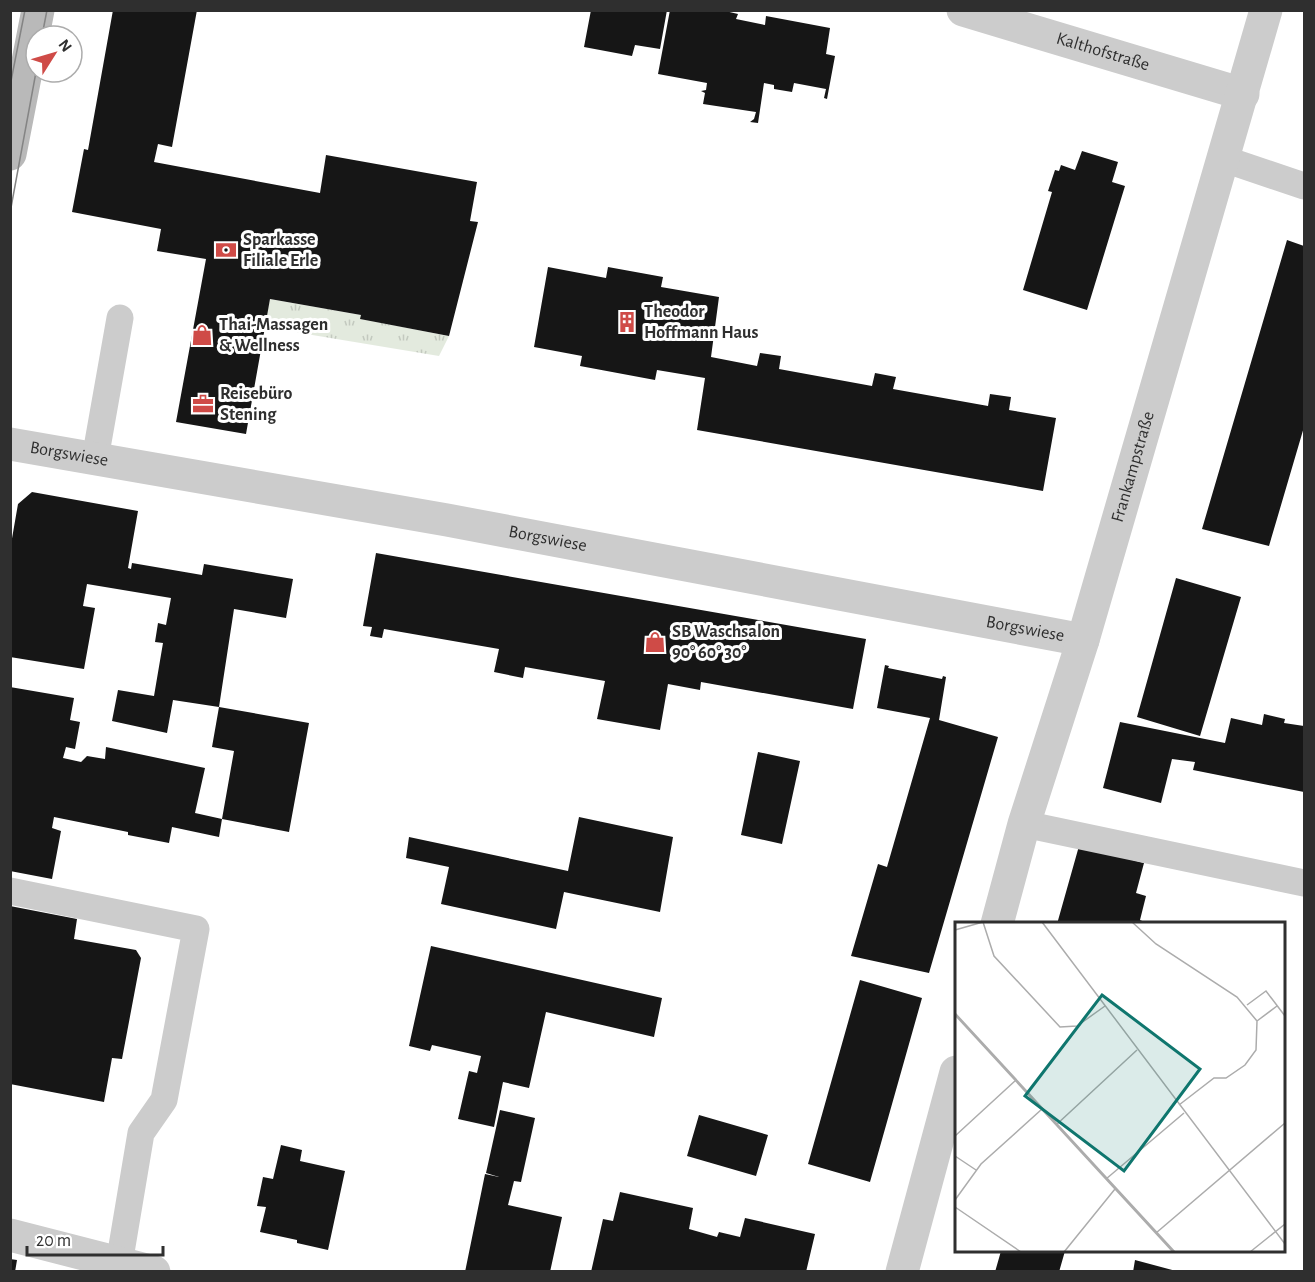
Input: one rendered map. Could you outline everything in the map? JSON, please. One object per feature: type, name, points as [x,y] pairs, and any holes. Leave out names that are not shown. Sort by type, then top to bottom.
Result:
[{"type":"main road","points":[[10,154],[38,10]]},
{"type":"street","name":"Kalthofstraße","points":[[963,10],[1243,94]]},
{"type":"street","name":"Frankampstraße","points":[[998,922],[1024,824],[1083,640],[1266,10]]},
{"type":"street","name":"Borgswiese","points":[[10,444],[447,520],[1083,640]]},
{"type":"street","points":[[902,1272],[955,1079]]},
{"type":"street","points":[[10,1235],[154,1272]]},
{"type":"lane","points":[[1224,159],[1305,186]]},
{"type":"lane","points":[[95,459],[120,318]]},
{"type":"lane","points":[[1024,824],[1305,883]]},
{"type":"lane","points":[[10,891],[196,929],[164,1100],[141,1133],[119,1264]]},
{"type":"green space","points":[[270,299],[361,315],[361,319],[449,336],[439,356],[264,327]]},
{"type":"building","points":[[113,10],[197,10],[172,147],[158,144],[154,162],[320,193],[326,155],[477,182],[470,221],[478,222],[449,336],[360,319],[361,315],[270,299],[246,434],[176,422],[206,259],[157,251],[161,229],[72,212],[84,149],[88,150]]},
{"type":"building","points":[[591,10],[667,10],[660,49],[635,45],[632,56],[584,47]]},
{"type":"building","points":[[670,10],[721,10],[738,14],[736,19],[765,25],[766,16],[830,28],[826,54],[835,56],[827,99],[824,98],[826,89],[794,83],[792,92],[774,89],[774,85],[764,83],[758,123],[750,122],[754,119],[756,112],[703,104],[705,93],[701,91],[706,90],[707,83],[658,74]]},
{"type":"building","points":[[1082,151],[1118,162],[1112,182],[1125,186],[1087,310],[1023,290],[1052,192],[1048,191],[1055,170],[1059,171],[1061,165],[1075,170]]},
{"type":"building","points":[[1287,240],[1304,246],[1304,427],[1269,546],[1202,529]]},
{"type":"building","points":[[548,267],[606,278],[608,267],[663,277],[661,287],[719,297],[711,357],[757,366],[760,353],[781,356],[779,369],[872,386],[875,373],[896,377],[893,389],[988,406],[990,394],[1011,397],[1009,410],[1056,418],[1043,491],[697,430],[705,378],[657,370],[655,380],[580,366],[582,356],[534,347]]},
{"type":"building","points":[[32,492],[138,511],[128,568],[131,569],[132,563],[202,575],[204,564],[293,579],[286,618],[234,609],[219,707],[173,700],[167,733],[112,721],[118,690],[154,696],[163,643],[155,642],[158,623],[166,625],[171,598],[87,584],[83,606],[95,608],[84,669],[10,657],[10,550],[18,504]]},
{"type":"building","points":[[376,553],[866,639],[853,709],[701,682],[700,690],[668,684],[660,730],[597,719],[605,681],[525,667],[523,678],[494,672],[499,649],[384,629],[382,638],[370,636],[372,627],[363,626]]},
{"type":"building","points":[[1176,578],[1241,597],[1200,736],[1137,717]]},
{"type":"building","points":[[885,665],[889,666],[888,668],[942,679],[943,676],[946,677],[939,720],[998,737],[929,973],[851,956],[878,864],[887,867],[930,718],[877,708]]},
{"type":"building","points":[[10,687],[74,698],[70,720],[80,722],[75,749],[66,747],[63,758],[81,762],[87,756],[105,759],[106,747],[205,768],[195,813],[222,819],[219,837],[172,827],[169,843],[54,817],[52,828],[61,831],[52,879],[10,871]]},
{"type":"building","points":[[219,707],[309,723],[289,832],[222,819],[234,751],[212,747]]},
{"type":"building","points":[[1264,714],[1285,719],[1284,723],[1304,726],[1304,792],[1193,770],[1195,762],[1172,759],[1161,803],[1103,788],[1120,722],[1225,743],[1231,718],[1262,725]]},
{"type":"building","points":[[758,752],[800,761],[782,844],[741,835]]},
{"type":"building","points":[[579,817],[673,837],[660,912],[564,892],[556,929],[441,904],[449,867],[406,858],[409,837],[568,871]]},
{"type":"building","points":[[1079,846],[1144,863],[1136,893],[1146,896],[1140,920],[1144,922],[1058,922]]},
{"type":"building","points":[[10,906],[77,919],[74,939],[136,950],[141,958],[122,1059],[112,1058],[104,1102],[10,1084]]},
{"type":"building","points":[[431,946],[662,998],[654,1037],[546,1012],[529,1088],[503,1082],[494,1127],[458,1119],[469,1071],[477,1073],[481,1056],[432,1045],[430,1051],[409,1046]]},
{"type":"building","points":[[860,980],[922,998],[870,1182],[808,1164]]},
{"type":"building","points":[[500,1110],[535,1118],[521,1182],[514,1181],[508,1205],[562,1217],[550,1272],[465,1272],[485,1174],[499,1177],[486,1173]]},
{"type":"building","points":[[699,1115],[768,1135],[756,1176],[687,1156]]},
{"type":"building","points":[[281,1145],[302,1150],[300,1161],[345,1171],[328,1250],[260,1232],[266,1207],[257,1206],[263,1177],[273,1179]]},
{"type":"building","points":[[620,1192],[693,1208],[689,1229],[717,1237],[719,1232],[740,1237],[745,1218],[815,1234],[806,1272],[591,1272],[603,1219],[613,1221]]},
{"type":"building","points":[[1001,1252],[1065,1252],[1059,1272],[995,1272]]},
{"type":"building","points":[[10,1259],[17,1260],[15,1272],[10,1272]]},
{"type":"building","points":[[1135,1260],[1176,1271],[1176,1272],[1133,1272]]},
{"type":"tram line","points":[[10,86],[25,10]]},
{"type":"tram line","points":[[44,24],[47,10]]},
{"type":"tram line","points":[[10,213],[34,84]]},
{"type":"place","name":"Sparkasse Filiale Erle","points":[[226,250]]},
{"type":"place","name":"Theodor Hoffmann Haus","points":[[627,322]]},
{"type":"place","name":"Thai-Massagen & Wellness","points":[[202,335]]},
{"type":"place","name":"Reisebüro Stening","points":[[203,404]]},
{"type":"place","name":"SB Waschsalon 90° 60° 30°","points":[[655,642]]}]
